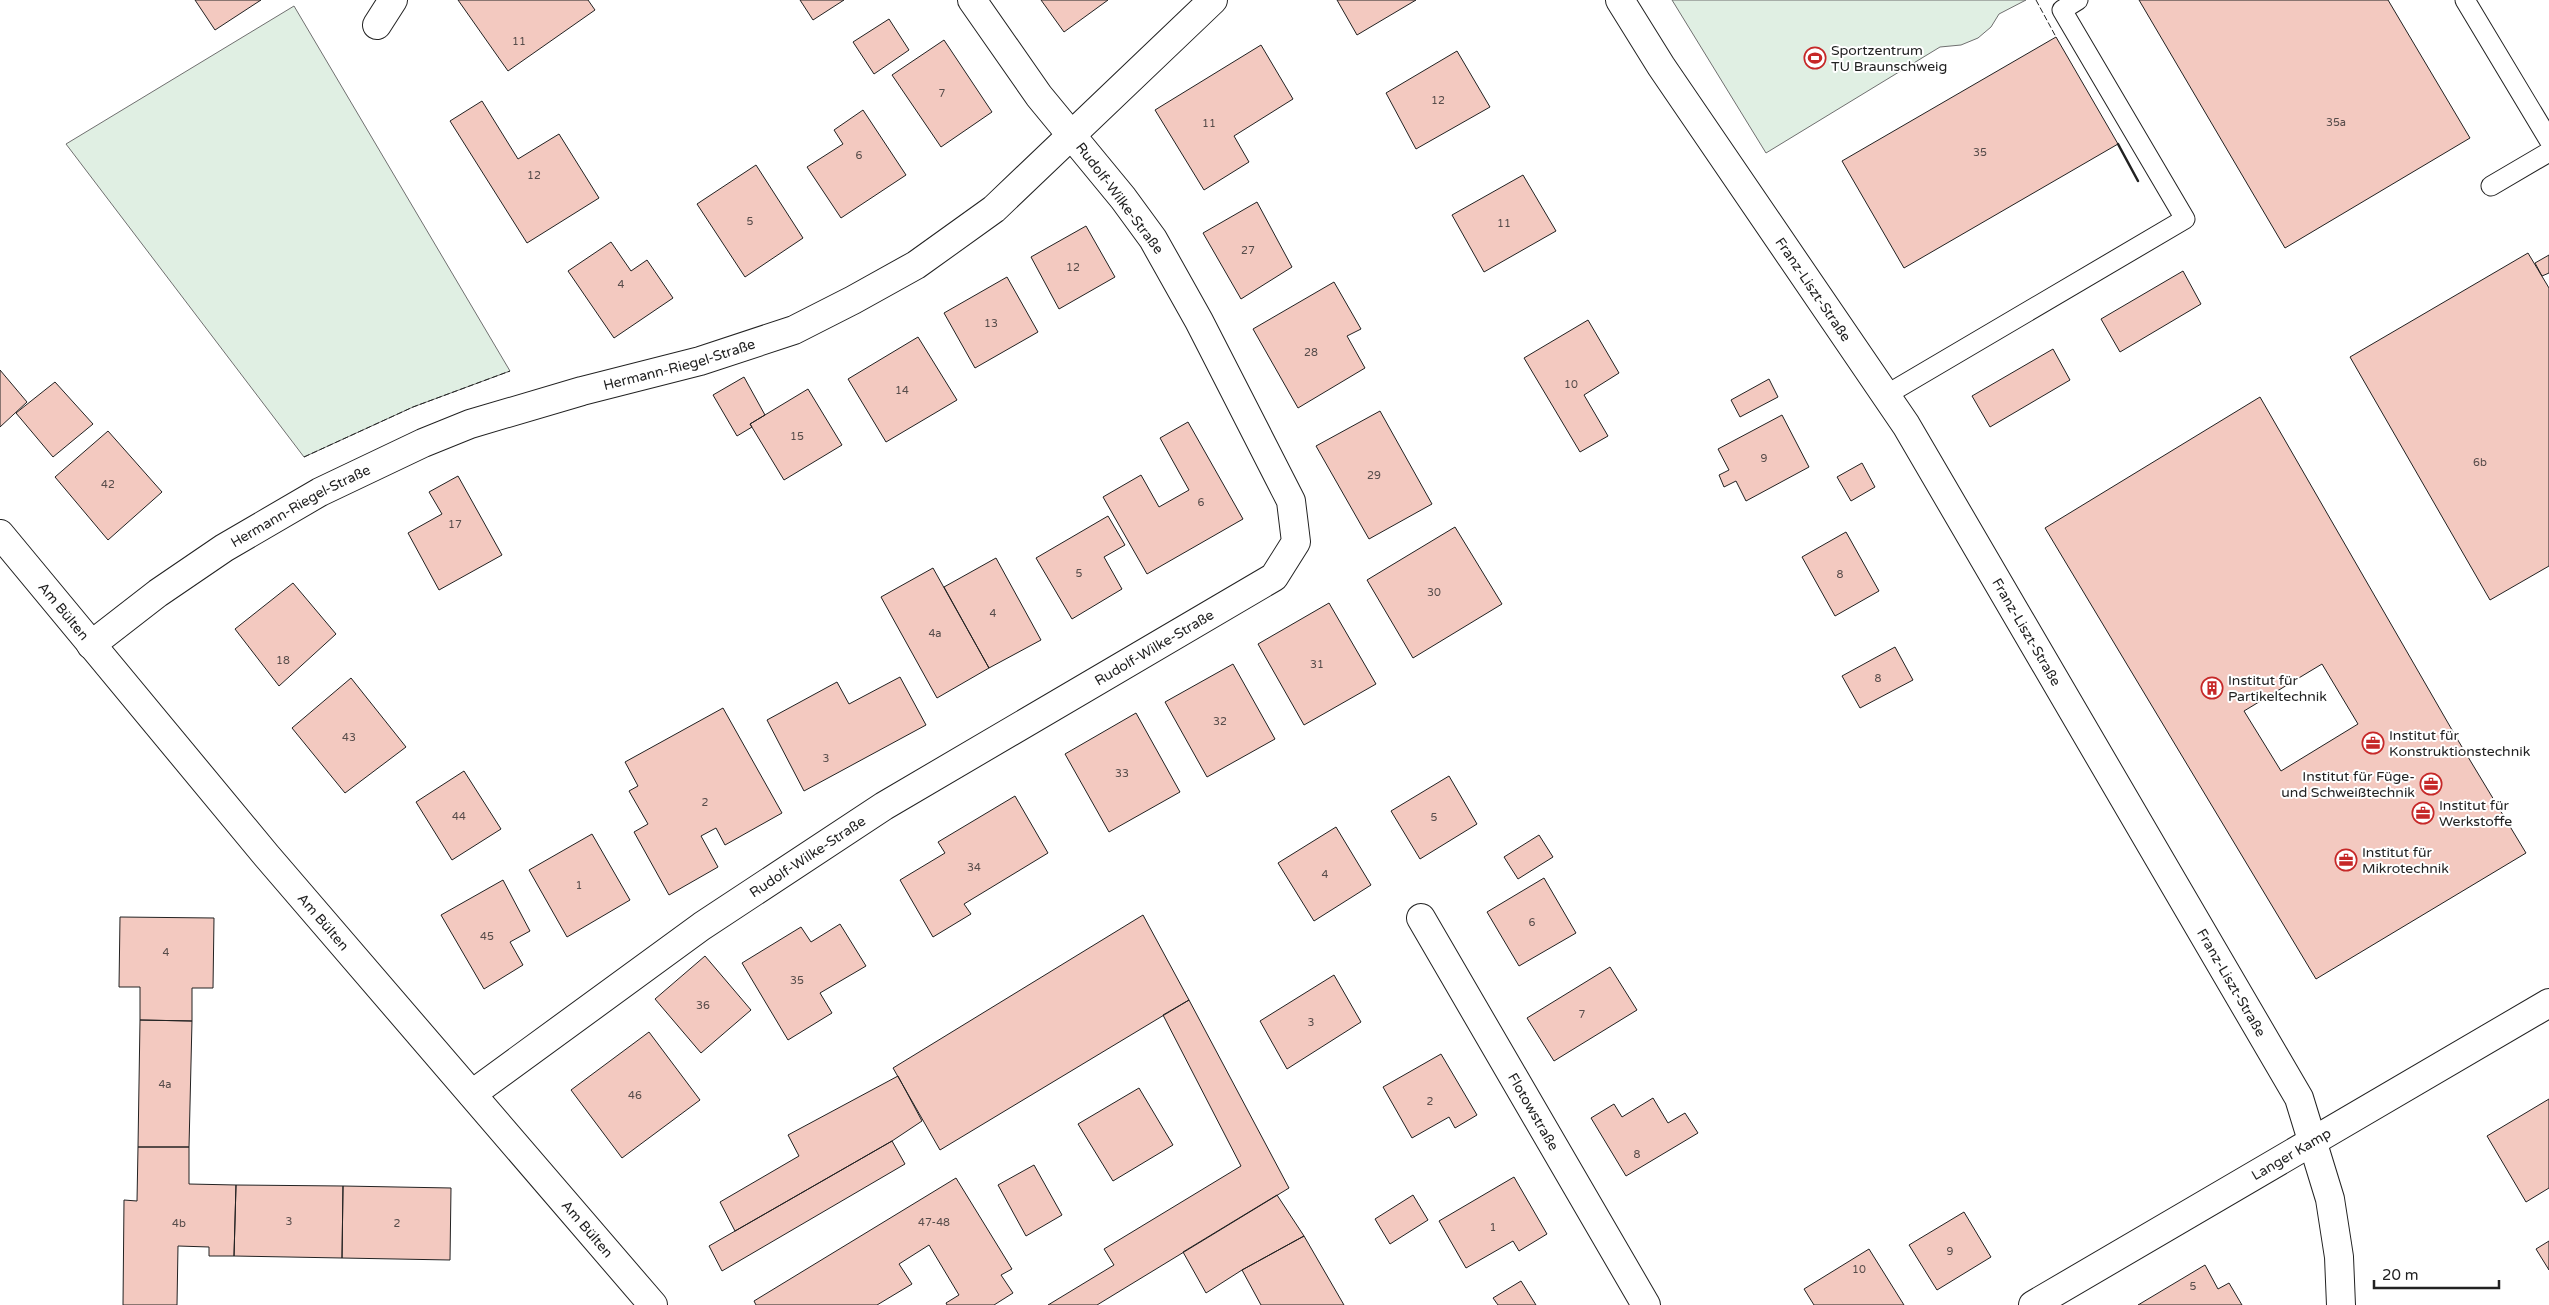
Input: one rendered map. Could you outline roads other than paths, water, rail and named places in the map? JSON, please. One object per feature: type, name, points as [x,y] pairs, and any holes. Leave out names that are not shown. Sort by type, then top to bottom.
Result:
[{"type":"street","points":[[377,25],[393,0]]},
{"type":"street","name":"Rudolf-Wilke-Straße","points":[[472,1094],[702,926],[884,806],[1274,577],[1296,542],[1291,501],[1199,320],[1153,239],[1072,134],[1038,96],[972,0]]},
{"type":"street","name":"Hermann-Riegel-Straße","points":[[91,645],[158,593],[224,548],[320,492],[423,443],[480,421],[582,391],[700,361],[794,330],[916,265],[994,209],[1213,0]]},
{"type":"street","name":"Franz-Liszt-Straße","points":[[1620,0],[1661,66],[1906,425],[2299,1098],[2330,1200],[2339,1257],[2341,1305]]},
{"type":"street","name":"Am Bülten","points":[[0,534],[266,855],[653,1305]]},
{"type":"street","name":"Flotowstraße","points":[[1421,918],[1646,1305]]},
{"type":"street","name":"Langer Kamp","points":[[2033,1305],[2549,1003]]},
{"type":"lane","points":[[1886,395],[2185,219],[2062,10],[2078,0]]},
{"type":"lane","points":[[2465,0],[2547,133]]},
{"type":"lane","points":[[2491,186],[2549,152]]},
{"type":"place","name":"Sportzentrum TU Braunschweig","points":[[1815,58]]},
{"type":"place","name":"Institut für Partikeltechnik","points":[[2212,688]]},
{"type":"place","name":"Institut für Konstruktionstechnik","points":[[2373,743]]},
{"type":"place","name":"Institut für Füge- und Schweißtechnik","points":[[2431,784]]},
{"type":"place","name":"Institut für Werkstoffe","points":[[2423,813]]},
{"type":"place","name":"Institut für Mikrotechnik","points":[[2346,860]]}]
